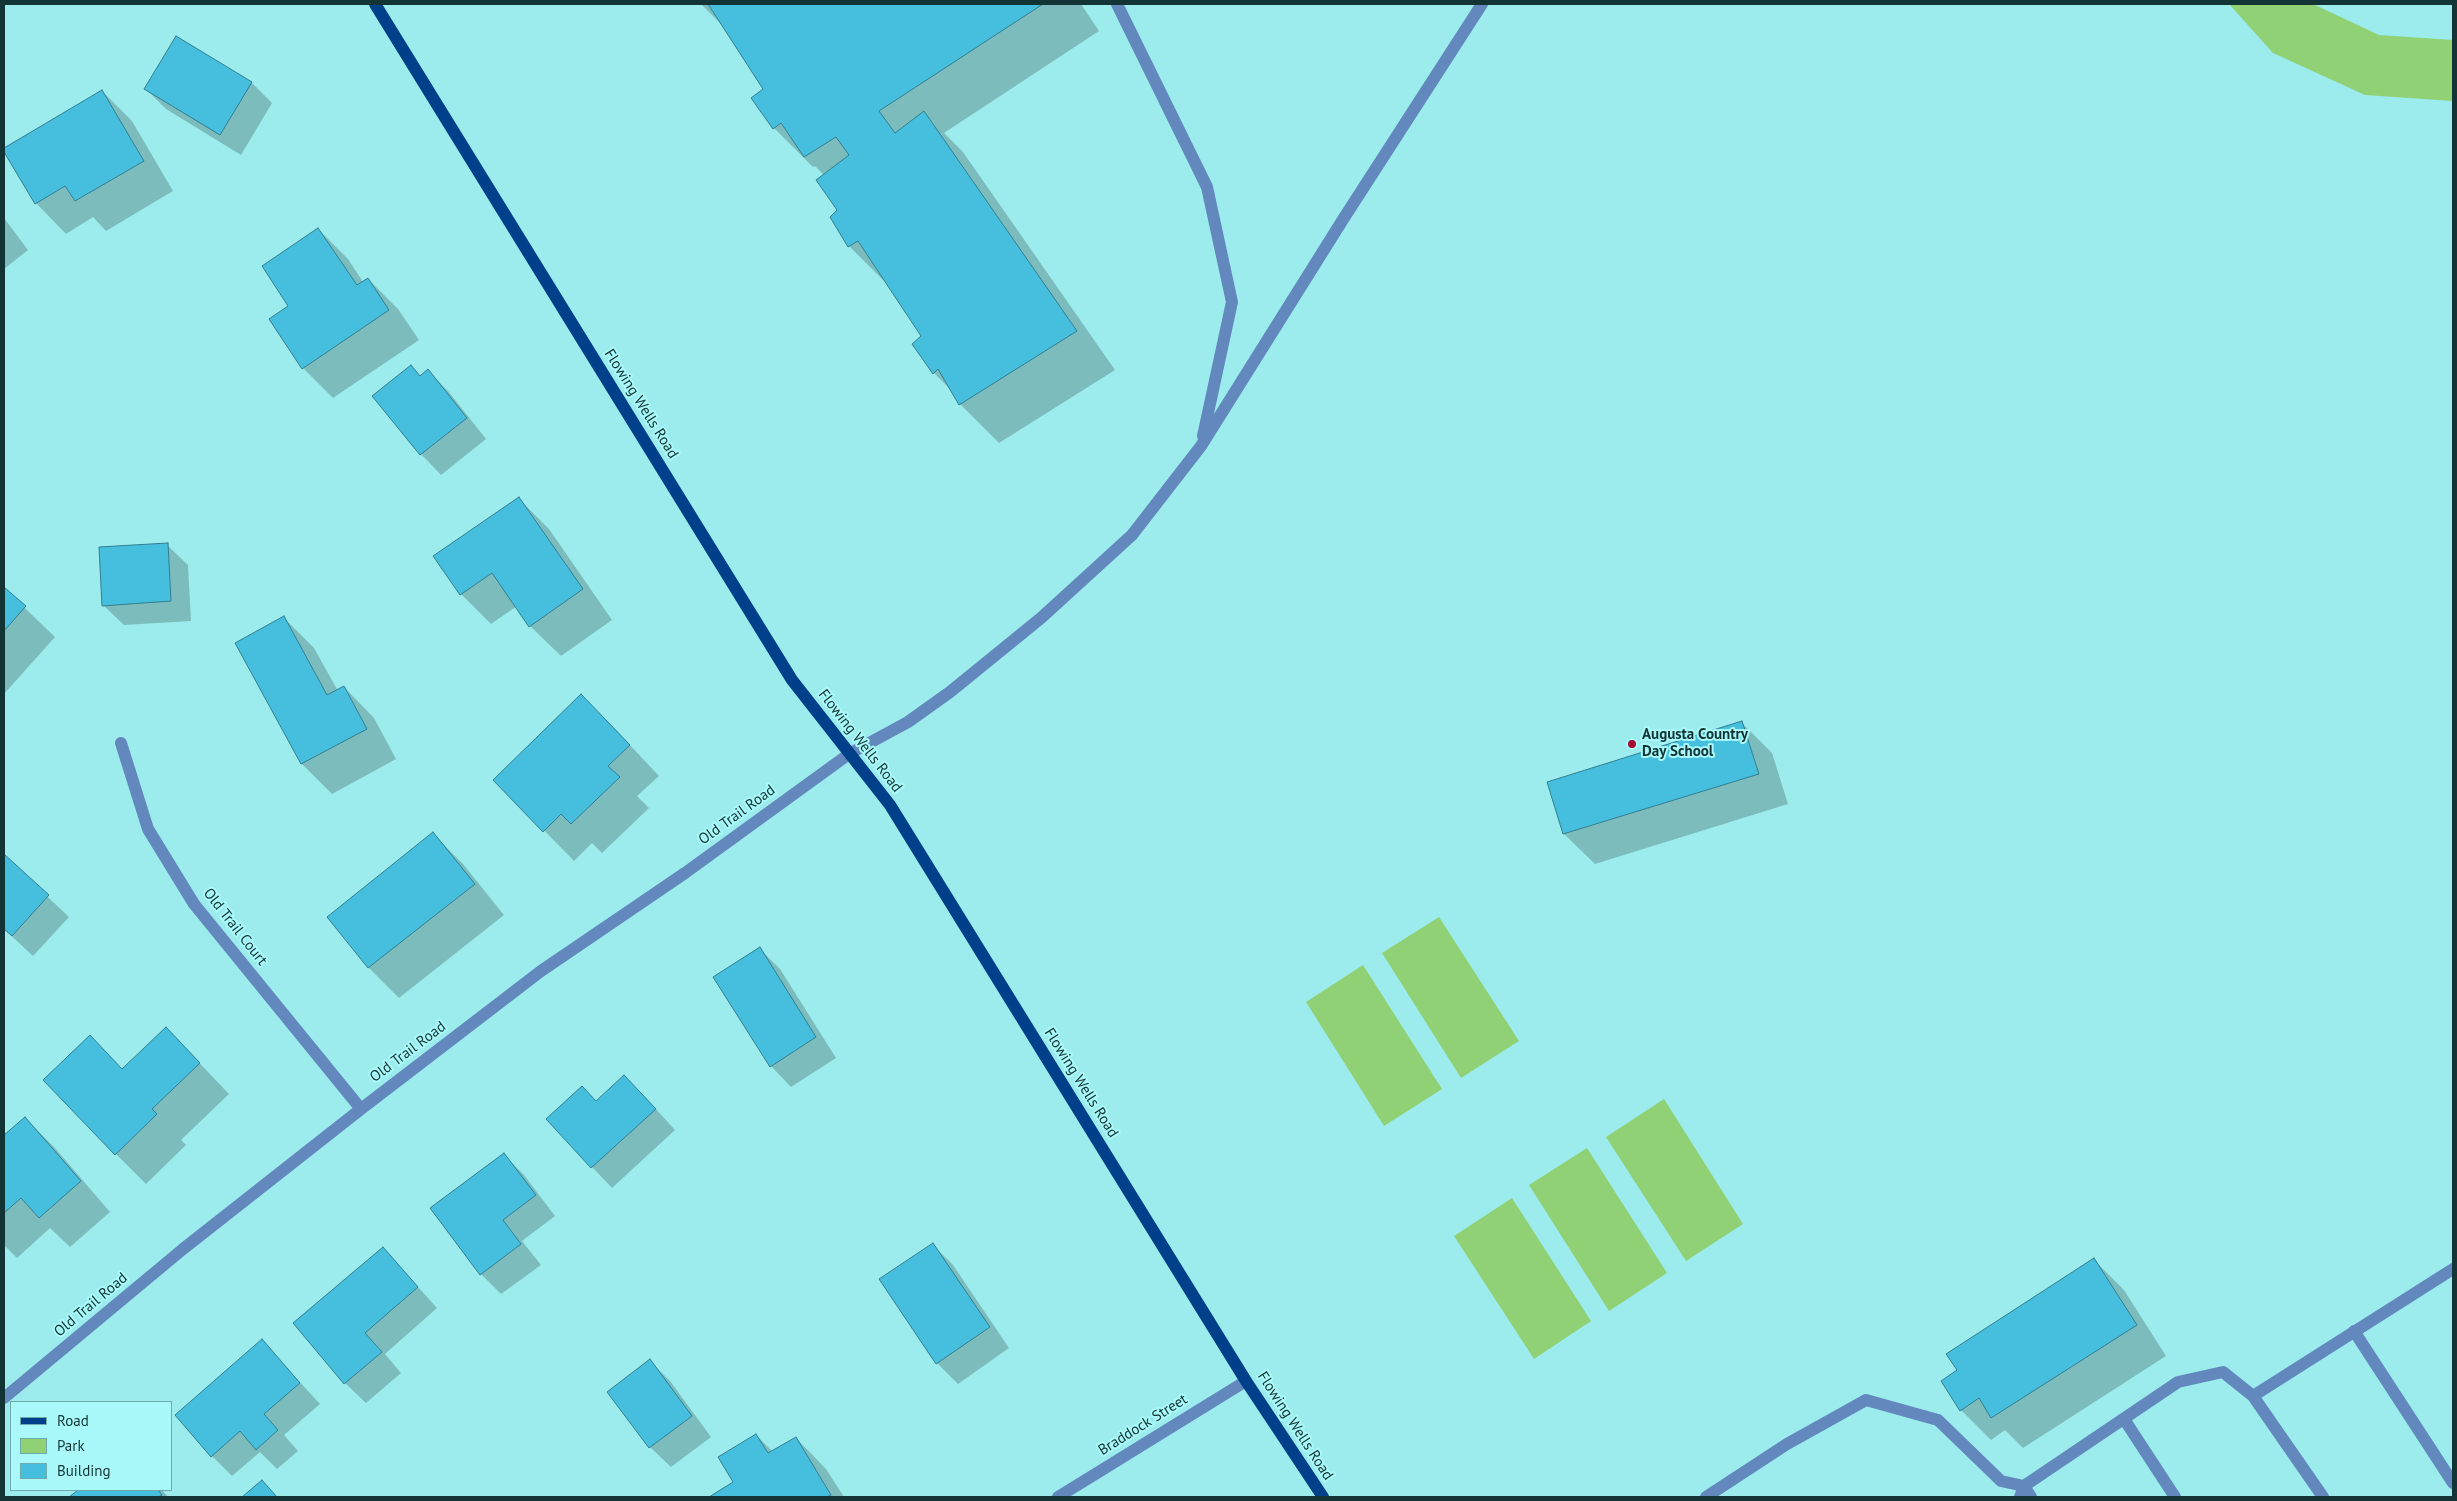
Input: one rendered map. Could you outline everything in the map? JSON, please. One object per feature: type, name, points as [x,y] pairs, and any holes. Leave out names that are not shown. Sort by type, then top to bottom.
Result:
[{"type":"main road","name":"Flowing Wells Road","points":[[375,4],[792,680],[890,806],[1246,1381],[1323,1497]]},
{"type":"street","points":[[1117,4],[1207,187],[1232,302],[1200,446]]},
{"type":"street","name":"Old Trail Road","points":[[4,1398],[183,1249],[361,1108],[541,971],[685,873],[849,754],[915,717],[950,692],[1041,618],[1132,535],[1200,446],[1342,220],[1482,4]]},
{"type":"street","name":"Old Trail Court","points":[[121,743],[148,829],[194,904],[361,1108]]},
{"type":"street","points":[[2254,1396],[2453,1268]]},
{"type":"street","points":[[2354,1331],[2453,1482]]},
{"type":"street","points":[[2022,1491],[2178,1382],[2223,1372],[2254,1396],[2323,1497]]},
{"type":"street","name":"Braddock Street","points":[[1058,1497],[1246,1381]]},
{"type":"street","points":[[1706,1497],[1786,1444],[1866,1400],[1938,1420],[2001,1481],[2031,1497]]},
{"type":"street","points":[[2124,1419],[2175,1497]]},
{"type":"green space","points":[[2229,4],[2313,4],[2379,35],[2453,40],[2453,101],[2365,95],[2273,53]]},
{"type":"green space","points":[[1439,917],[1519,1041],[1461,1078],[1382,953]]},
{"type":"green space","points":[[1363,965],[1442,1089],[1384,1126],[1306,1002]]},
{"type":"green space","points":[[1664,1099],[1743,1224],[1686,1261],[1606,1137]]},
{"type":"green space","points":[[1587,1148],[1667,1273],[1609,1311],[1529,1185]]},
{"type":"green space","points":[[1512,1198],[1591,1321],[1534,1359],[1454,1236]]},
{"type":"building","points":[[708,4],[1043,4],[879,111],[895,133],[924,111],[1077,331],[959,405],[938,369],[933,374],[912,344],[921,336],[858,241],[848,247],[830,217],[837,210],[816,180],[849,155],[836,137],[804,157],[781,123],[773,129],[751,98],[763,89]]},
{"type":"building","points":[[176,36],[252,82],[220,135],[144,89]]},
{"type":"building","points":[[102,90],[144,161],[75,201],[65,186],[35,204],[4,152],[4,148]]},
{"type":"building","points":[[318,228],[357,285],[368,278],[389,310],[302,369],[269,319],[288,306],[262,266]]},
{"type":"building","points":[[411,365],[420,376],[428,369],[467,418],[420,455],[372,396]]},
{"type":"building","points":[[519,497],[583,589],[529,627],[492,573],[460,595],[433,556]]},
{"type":"building","points":[[168,543],[171,601],[102,606],[99,547]]},
{"type":"building","points":[[4,587],[26,606],[4,631]]},
{"type":"building","points":[[284,616],[327,695],[344,686],[367,729],[301,764],[235,643]]},
{"type":"building","points":[[581,694],[630,745],[608,766],[620,777],[571,824],[561,814],[543,832],[493,780]]},
{"type":"building","points":[[1742,721],[1759,774],[1563,834],[1547,782]]},
{"type":"building","points":[[433,832],[475,884],[368,968],[327,917]]},
{"type":"building","points":[[4,854],[49,895],[12,936],[4,929]]},
{"type":"building","points":[[760,947],[816,1037],[770,1067],[713,977]]},
{"type":"building","points":[[166,1027],[200,1063],[152,1109],[157,1114],[115,1155],[43,1080],[90,1035],[122,1069]]},
{"type":"building","points":[[624,1075],[656,1109],[591,1168],[546,1119],[582,1086],[596,1101]]},
{"type":"building","points":[[25,1117],[81,1181],[39,1218],[21,1198],[4,1213],[4,1135]]},
{"type":"building","points":[[504,1153],[536,1195],[503,1220],[521,1244],[480,1275],[430,1208]]},
{"type":"building","points":[[933,1243],[990,1327],[936,1364],[879,1279]]},
{"type":"building","points":[[383,1247],[418,1287],[365,1333],[382,1352],[344,1384],[293,1323]]},
{"type":"building","points":[[2094,1258],[2137,1325],[1991,1418],[1979,1398],[1960,1411],[1941,1381],[1957,1370],[1946,1354]]},
{"type":"building","points":[[262,1339],[300,1383],[264,1414],[278,1430],[256,1450],[240,1431],[211,1457],[175,1415]]},
{"type":"building","points":[[650,1359],[692,1416],[649,1448],[607,1392]]},
{"type":"building","points":[[756,1434],[768,1453],[796,1437],[831,1495],[827,1497],[709,1497],[733,1482],[718,1457]]},
{"type":"building","points":[[262,1480],[277,1497],[242,1497]]},
{"type":"building","points":[[77,1491],[159,1491],[162,1495],[158,1497],[69,1497]]},
{"type":"place","name":"Augusta Country Day School","points":[[1632,744]]}]
